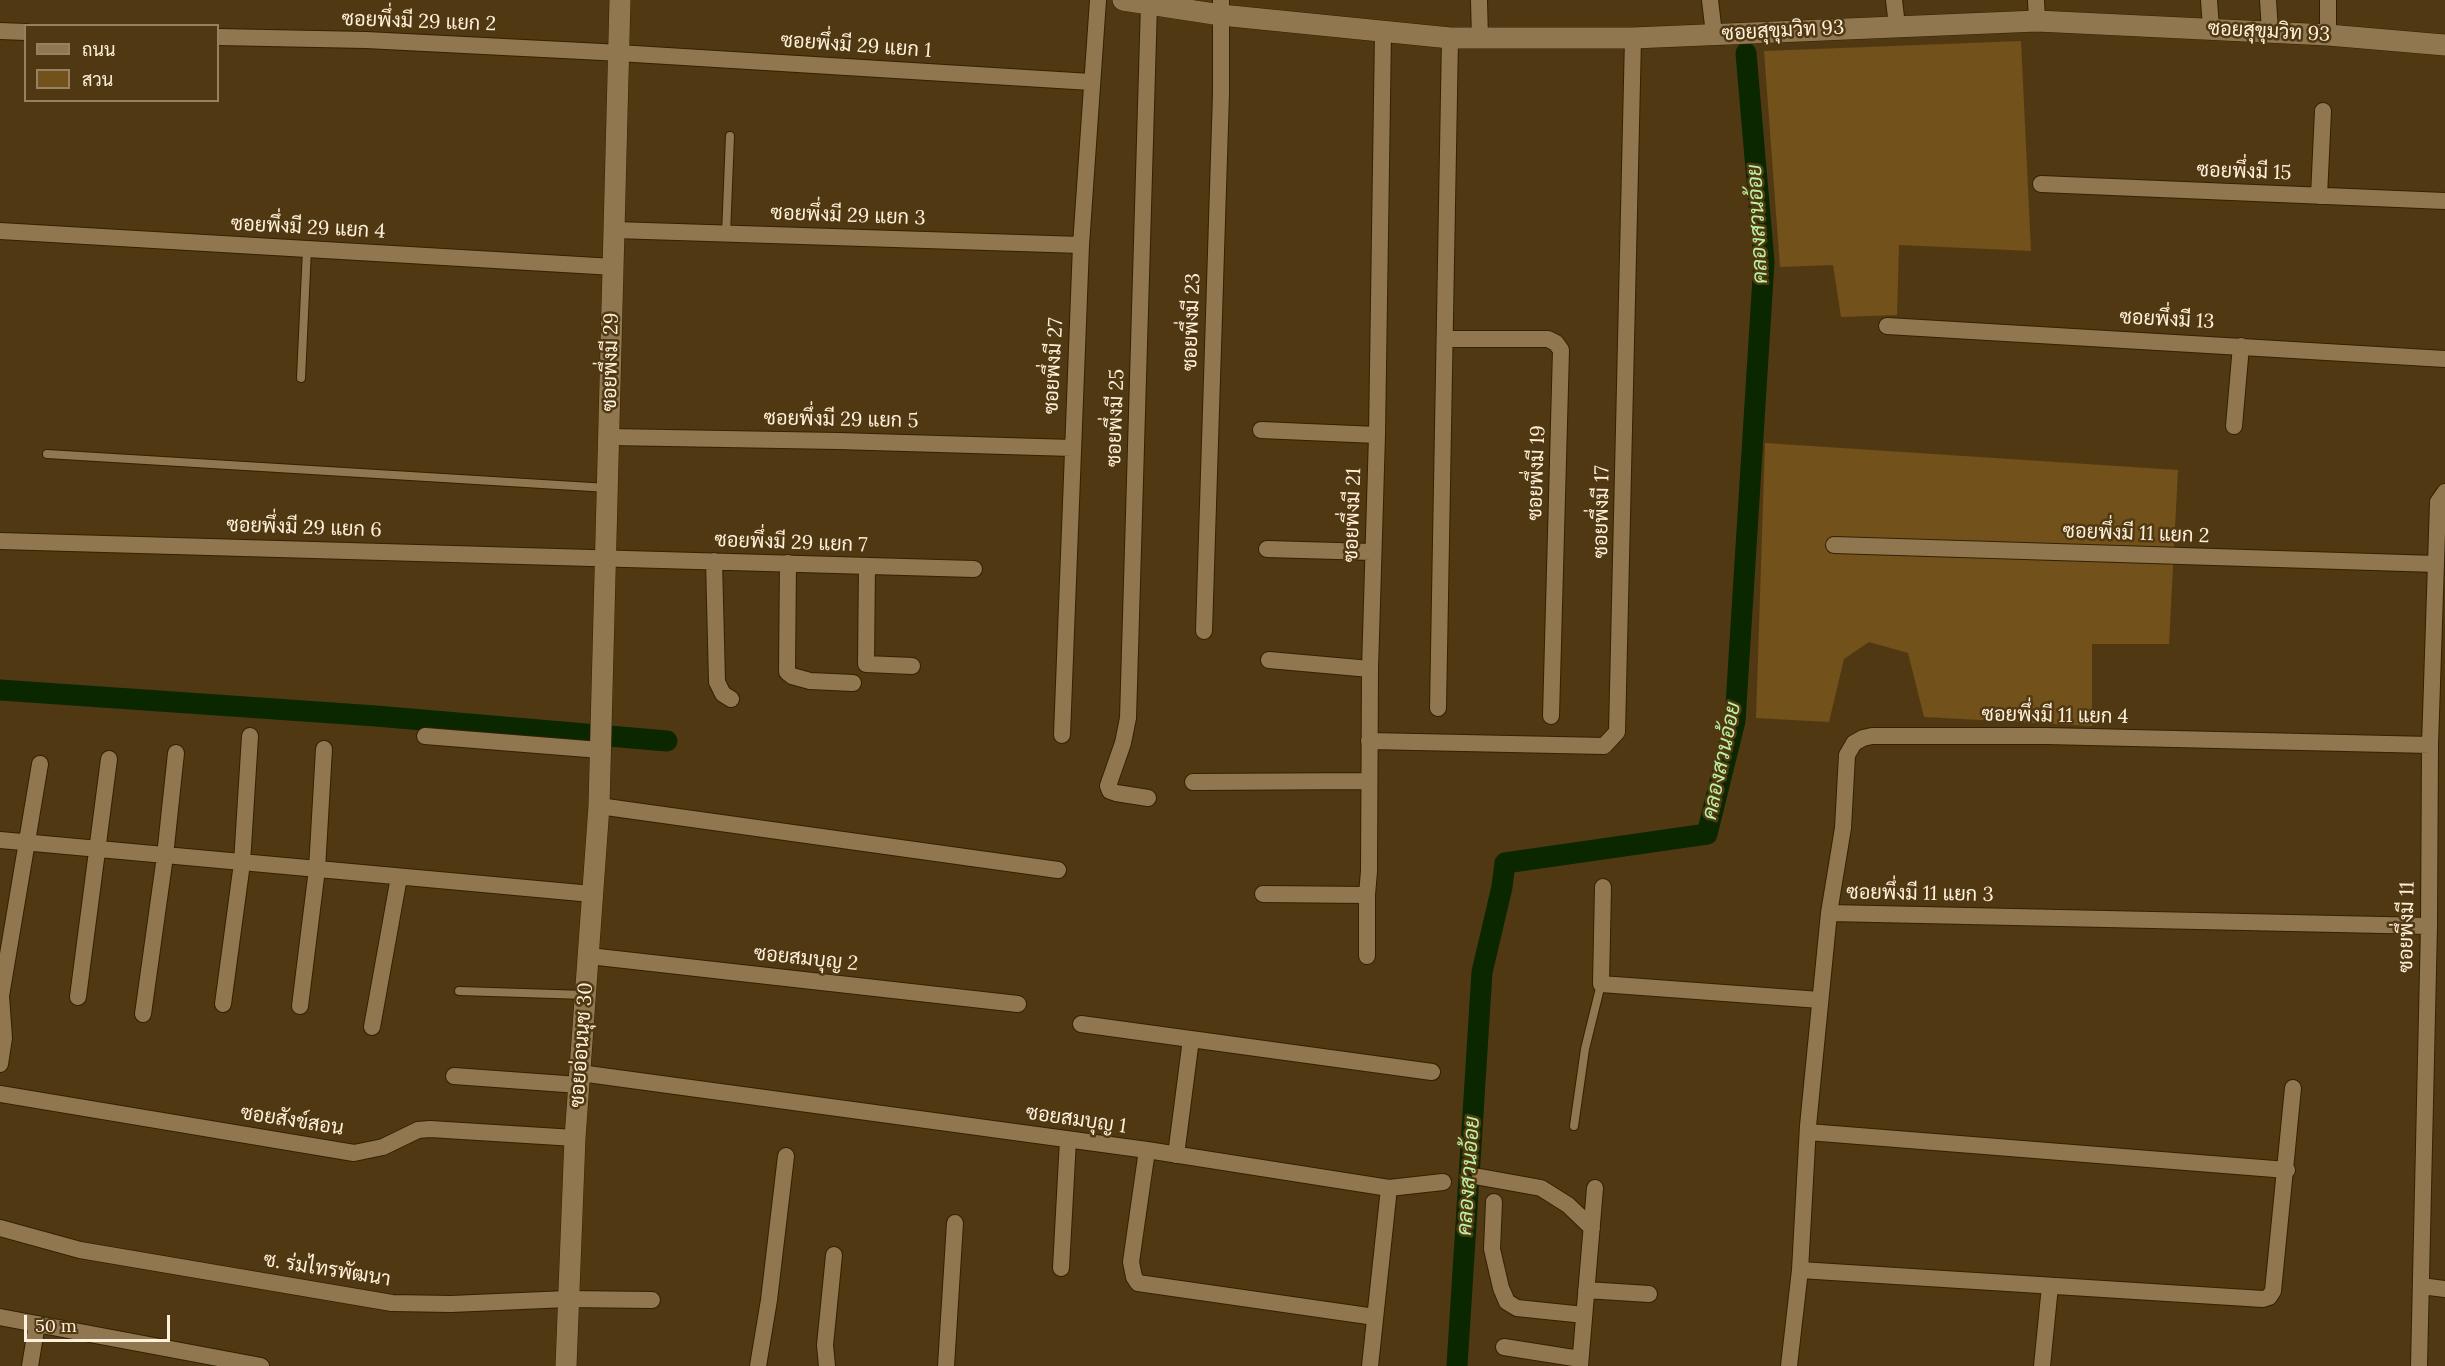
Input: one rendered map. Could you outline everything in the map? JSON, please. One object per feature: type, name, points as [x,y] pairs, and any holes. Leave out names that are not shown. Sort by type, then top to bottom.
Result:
[{"type":"street","name":"ซอยพึ่งมี 29","points":[[601,739],[620,0]]},
{"type":"street","name":"ซอยพึ่งมี 27","points":[[1062,735],[1081,245],[1098,0]]},
{"type":"street","name":"ซอยสุขุมวิท 93","points":[[1123,0],[1149,4],[1221,7],[1330,25],[1450,39],[1632,38],[1897,26],[2037,10],[2211,28],[2445,45]]},
{"type":"street","points":[[1479,0],[1480,39]]},
{"type":"street","points":[[1710,0],[1714,34]]},
{"type":"street","points":[[1894,0],[1897,26]]},
{"type":"street","points":[[2209,0],[2211,28]]},
{"type":"street","points":[[2268,0],[2270,32]]},
{"type":"street","points":[[2328,0],[2328,35]]},
{"type":"street","name":"ซอยพึ่งมี 25","points":[[1148,798],[1116,793],[1110,791],[1108,786],[1128,718],[1149,4]]},
{"type":"street","name":"ซอยพึ่งมี 23","points":[[1204,631],[1221,94],[1221,7]]},
{"type":"street","points":[[0,31],[24,32]]},
{"type":"street","name":"ซอยพึ่งมี 21","points":[[1367,956],[1368,781],[1372,552],[1377,435],[1383,32]]},
{"type":"street","name":"ซอยพึ่งมี 29 แยก 2","points":[[219,37],[378,41],[619,52]]},
{"type":"street","name":"ซอยพึ่งมี 17","points":[[1369,741],[1604,746],[1617,732],[1632,38]]},
{"type":"street","points":[[1438,708],[1450,39]]},
{"type":"street","name":"ซอยพึ่งมี 29 แยก 1","points":[[619,52],[1091,82]]},
{"type":"street","points":[[2319,196],[2323,111]]},
{"type":"street","name":"ซอยพึ่งมี 15","points":[[2041,184],[2445,201]]},
{"type":"street","name":"ซอยพึ่งมี 29 แยก 3","points":[[615,230],[1081,245]]},
{"type":"street","name":"ซอยพึ่งมี 29 แยก 4","points":[[0,231],[614,267]]},
{"type":"street","name":"ซอยพึ่งมี 13","points":[[1887,326],[2445,358]]},
{"type":"street","name":"ซอยพึ่งมี 19","points":[[1446,339],[1548,339],[1556,343],[1561,350],[1551,716]]},
{"type":"street","points":[[2234,426],[2241,346]]},
{"type":"street","points":[[1261,430],[1377,435]]},
{"type":"street","name":"ซอยพึ่งมี 29 แยก 5","points":[[610,437],[1072,448]]},
{"type":"street","name":"ซอยพึ่งมี 11","points":[[2419,1366],[2429,926],[2430,745],[2438,502],[2445,492]]},
{"type":"street","name":"ซอยพึ่งมี 29 แยก 6","points":[[0,541],[607,557]]},
{"type":"street","name":"ซอยพึ่งมี 11 แยก 2","points":[[1834,545],[2436,564]]},
{"type":"street","points":[[1267,549],[1372,552]]},
{"type":"street","name":"ซอยพึ่งมี 29 แยก 7","points":[[607,557],[974,570]]},
{"type":"street","points":[[714,561],[717,682],[723,694],[731,699]]},
{"type":"street","points":[[788,563],[787,672],[792,676],[810,681],[853,683]]},
{"type":"street","points":[[867,566],[866,664],[912,666]]},
{"type":"street","points":[[1269,660],[1370,669]]},
{"type":"street","points":[[223,1004],[242,863],[250,736]]},
{"type":"street","points":[[425,736],[601,739]]},
{"type":"street","name":"ซอยพึ่งมี 11 แยก 4","points":[[1829,913],[1843,828],[1847,755],[1854,743],[1863,738],[1872,736],[2047,736],[2430,745]]},
{"type":"street","name":"ซอยอ่อนนุช 30","points":[[566,1366],[575,1138],[599,806],[601,739]]},
{"type":"street","points":[[300,1006],[317,869],[324,749]]},
{"type":"street","points":[[143,1014],[165,856],[176,753]]},
{"type":"street","points":[[78,997],[109,759]]},
{"type":"street","points":[[0,1064],[4,1038],[1,996],[40,764]]},
{"type":"street","points":[[1193,782],[1368,781]]},
{"type":"street","points":[[599,806],[1058,870]]},
{"type":"street","points":[[0,840],[592,894]]},
{"type":"street","points":[[372,1027],[399,877]]},
{"type":"street","points":[[1603,887],[1601,984],[1820,1000]]},
{"type":"street","points":[[1263,894],[1367,895]]},
{"type":"street","name":"ซอยพึ่งมี 11 แยก 3","points":[[1789,1366],[1800,1270],[1808,1132],[1829,913],[2429,926]]},
{"type":"street","name":"ซอยสมบุญ 2","points":[[589,956],[1018,1004]]},
{"type":"street","points":[[1081,1024],[1432,1072]]},
{"type":"street","points":[[1176,1155],[1191,1039]]},
{"type":"street","name":"ซอยสมบุญ 1","points":[[454,1076],[580,1079],[1147,1150],[1389,1188],[1443,1182]]},
{"type":"street","points":[[1800,1270],[2263,1299],[2269,1297],[2273,1291],[2287,1170],[2293,1088]]},
{"type":"street","name":"ซอยสังข์สอน","points":[[0,1094],[354,1152],[383,1147],[418,1130],[430,1129],[575,1138]]},
{"type":"street","points":[[1808,1132],[2287,1170]]},
{"type":"street","points":[[1061,1268],[1068,1140]]},
{"type":"street","points":[[1147,1150],[1131,1262],[1134,1277],[1138,1283],[1376,1317]]},
{"type":"street","points":[[758,1366],[769,1300],[786,1156]]},
{"type":"street","points":[[1480,1177],[1541,1188],[1568,1205],[1592,1228]]},
{"type":"street","points":[[1370,1366],[1389,1188]]},
{"type":"street","points":[[1504,1347],[1580,1363],[1595,1188]]},
{"type":"street","points":[[1494,1202],[1491,1249],[1507,1302],[1517,1308],[1584,1315]]},
{"type":"street","points":[[946,1366],[954,1223]]},
{"type":"street","name":"ซ. ร่มไทรพัฒนา","points":[[0,1228],[80,1250],[392,1303],[451,1304],[568,1299],[652,1300]]},
{"type":"street","points":[[827,1366],[825,1345],[834,1256]]},
{"type":"street","points":[[2042,1366],[2050,1286]]},
{"type":"street","points":[[2421,1286],[2445,1289]]},
{"type":"street","points":[[1586,1290],[1649,1294]]},
{"type":"street","points":[[0,1317],[192,1360],[261,1366]]},
{"type":"street","points":[[30,1366],[37,1324]]},
{"type":"lane","points":[[726,234],[730,136]]},
{"type":"lane","points":[[301,378],[307,249]]},
{"type":"lane","points":[[47,454],[608,488]]},
{"type":"lane","points":[[1574,1126],[1584,1049],[1601,984]]},
{"type":"lane","points":[[459,991],[586,996]]},
{"type":"green space","points":[[2021,41],[2031,251],[1899,245],[1897,315],[1841,317],[1833,265],[1780,267],[1764,51]]},
{"type":"green space","points":[[1765,443],[2178,470],[2169,644],[2092,644],[2092,726],[1924,717],[1908,653],[1869,642],[1844,659],[1829,722],[1756,718]]},
{"type":"waterway","name":"คลองสวนอ้อย","points":[[1457,1366],[1482,972],[1502,887],[1505,863],[1707,834],[1735,721],[1764,262],[1746,53]]},
{"type":"waterway","points":[[0,690],[376,716],[667,741]]}]
